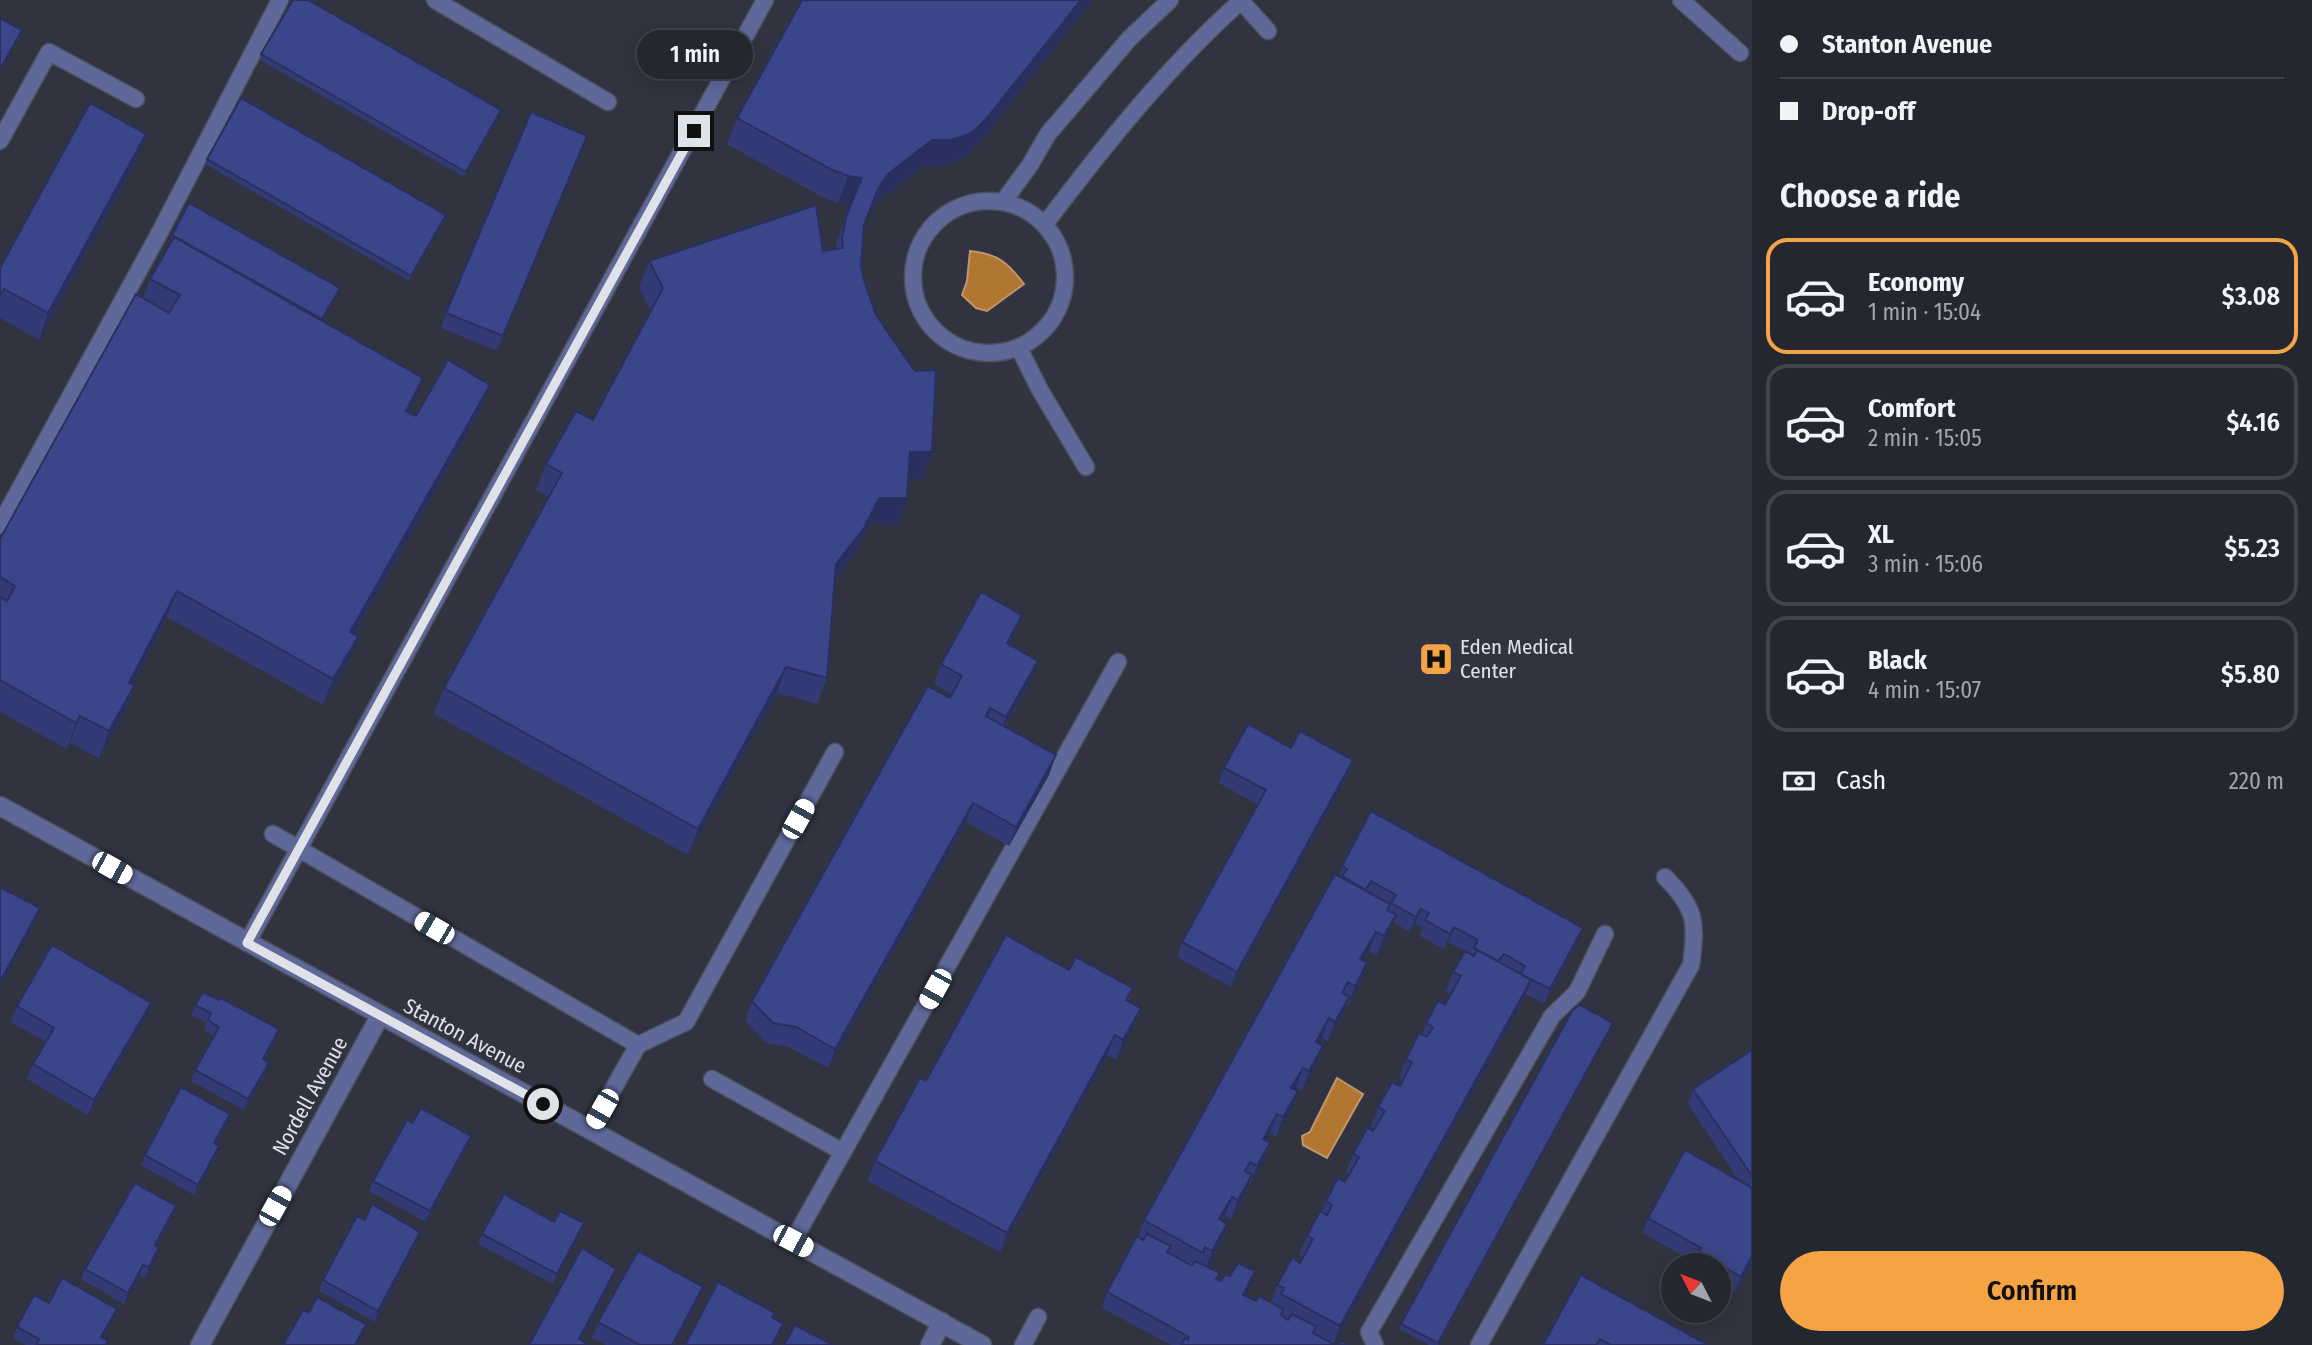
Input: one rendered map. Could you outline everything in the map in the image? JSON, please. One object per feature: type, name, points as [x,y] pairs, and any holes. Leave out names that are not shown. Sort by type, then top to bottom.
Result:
[{"type":"street","name":"Stanton Avenue","points":[[0,806],[982,1345]]},
{"type":"street","name":"Nordell Avenue","points":[[200,1345],[380,1016]]},
{"type":"street","points":[[930,1345],[942,1322]]},
{"type":"lane","points":[[0,526],[161,229],[280,0]]},
{"type":"lane","points":[[435,0],[608,102]]},
{"type":"lane","points":[[247,943],[765,0]]},
{"type":"lane","points":[[1003,202],[1048,134],[1129,39],[1170,0]]},
{"type":"lane","points":[[1681,0],[1740,52]]},
{"type":"lane","points":[[1045,225],[1107,142],[1209,30],[1241,1],[1268,31]]},
{"type":"lane","points":[[0,141],[49,52],[136,99]]},
{"type":"lane","points":[[975,202],[1003,202],[1027,210],[1045,225],[1059,245],[1066,269],[1065,293],[1055,317],[1039,335],[1018,348],[990,354],[962,350],[938,335],[920,312],[912,286],[915,257],[928,231],[948,212],[975,202]]},
{"type":"lane","points":[[1018,348],[1086,467]]},
{"type":"lane","points":[[793,1241],[1118,662]]},
{"type":"lane","points":[[590,1130],[638,1045],[686,1022],[835,752]]},
{"type":"lane","points":[[273,834],[638,1045]]},
{"type":"lane","points":[[1479,1345],[1690,965],[1695,940],[1692,912],[1683,895],[1665,877]]},
{"type":"lane","points":[[1375,1345],[1369,1332],[1552,1016],[1577,992],[1605,934]]},
{"type":"lane","points":[[712,1079],[843,1152]]},
{"type":"lane","points":[[1023,1345],[1038,1317]]},
{"type":"shaded area","points":[[970,251],[988,254],[1001,260],[1024,284],[987,311],[976,308],[962,295],[967,281]]},
{"type":"shaded area","points":[[1337,1078],[1363,1094],[1327,1158],[1303,1145],[1302,1136],[1310,1132]]},
{"type":"building","points":[[293,0],[308,0],[501,110],[466,172],[261,54]]},
{"type":"building","points":[[802,0],[1081,0],[974,131],[950,140],[932,140],[888,174],[878,189],[864,225],[861,266],[876,315],[907,360],[915,371],[936,370],[932,452],[910,452],[907,498],[879,498],[864,528],[836,564],[827,678],[786,667],[698,829],[444,688],[562,473],[546,464],[576,411],[593,420],[663,288],[649,261],[816,205],[823,251],[843,248],[842,238],[847,214],[862,178],[832,170],[737,118]]},
{"type":"building","points":[[0,18],[22,30],[2,66],[0,65]]},
{"type":"building","points":[[241,98],[446,215],[411,276],[207,159]]},
{"type":"building","points":[[90,103],[146,134],[48,313],[4,289],[0,296],[0,268]]},
{"type":"building","points":[[531,112],[587,136],[503,336],[446,313]]},
{"type":"building","points":[[189,203],[340,288],[322,319],[172,235]]},
{"type":"building","points":[[174,237],[423,378],[406,411],[416,416],[448,360],[490,385],[350,632],[358,637],[333,679],[177,591],[129,683],[134,686],[109,731],[80,716],[76,723],[0,680],[0,597],[7,601],[15,586],[0,577],[0,539],[136,294],[169,313],[180,295],[150,279]]},
{"type":"building","points":[[981,592],[1022,615],[1007,643],[1038,661],[1006,717],[990,708],[986,716],[1056,755],[1016,827],[973,803],[835,1049],[796,1027],[773,1023],[752,1001],[928,686],[950,698],[962,676],[941,664]]},
{"type":"building","points":[[1248,724],[1291,748],[1300,731],[1353,760],[1237,972],[1182,942],[1266,790],[1224,768]]},
{"type":"building","points":[[1371,811],[1583,928],[1550,989],[1521,974],[1525,966],[1504,954],[1498,961],[1474,948],[1478,940],[1454,927],[1450,934],[1425,920],[1429,913],[1421,909],[1416,917],[1391,903],[1396,895],[1371,881],[1366,890],[1342,876],[1347,869],[1342,866]]},
{"type":"building","points":[[1335,874],[1390,904],[1387,910],[1396,915],[1384,936],[1376,932],[1360,959],[1367,963],[1355,986],[1348,982],[1342,993],[1349,997],[1335,1022],[1329,1018],[1316,1042],[1323,1046],[1309,1071],[1303,1068],[1291,1088],[1298,1091],[1283,1117],[1277,1114],[1263,1139],[1270,1143],[1257,1166],[1250,1162],[1245,1171],[1252,1175],[1238,1200],[1232,1197],[1219,1219],[1227,1224],[1212,1251],[1205,1247],[1203,1253],[1144,1220]]},
{"type":"building","points":[[0,887],[40,908],[0,982]]},
{"type":"building","points":[[1006,935],[1069,970],[1076,957],[1133,988],[1126,1000],[1141,1008],[1123,1040],[1115,1035],[1007,1233],[875,1161],[920,1078],[926,1081]]},
{"type":"building","points":[[52,945],[151,1003],[94,1100],[33,1064],[54,1028],[17,1006]]},
{"type":"building","points":[[1477,950],[1531,980],[1340,1326],[1281,1294],[1284,1288],[1277,1285],[1292,1258],[1300,1263],[1313,1239],[1307,1236],[1320,1211],[1327,1215],[1332,1205],[1326,1201],[1338,1178],[1345,1182],[1359,1157],[1353,1154],[1367,1128],[1373,1131],[1385,1111],[1378,1107],[1392,1082],[1400,1086],[1412,1062],[1406,1059],[1419,1033],[1427,1037],[1433,1027],[1426,1023],[1438,1001],[1445,1005],[1461,976],[1453,972],[1465,951],[1474,956]]},
{"type":"building","points":[[203,992],[219,1000],[221,998],[279,1029],[263,1059],[269,1063],[248,1099],[195,1070],[219,1027],[208,1020],[211,1013],[195,1005]]},
{"type":"building","points":[[1580,1005],[1613,1023],[1438,1343],[1401,1324],[1572,1011]]},
{"type":"building","points":[[1752,1050],[1752,1176],[1693,1089]]},
{"type":"building","points":[[181,1087],[230,1114],[214,1143],[219,1146],[198,1185],[145,1155]]},
{"type":"building","points":[[421,1108],[471,1136],[430,1211],[373,1181],[407,1120],[412,1123]]},
{"type":"building","points":[[1685,1150],[1752,1188],[1752,1256],[1741,1277],[1731,1271],[1731,1253],[1700,1253],[1701,1248],[1648,1218]]},
{"type":"building","points":[[135,1183],[176,1206],[155,1245],[159,1247],[149,1267],[143,1265],[128,1293],[85,1269]]},
{"type":"building","points":[[504,1194],[554,1222],[560,1211],[584,1223],[557,1274],[482,1234]]},
{"type":"building","points":[[372,1204],[420,1232],[378,1311],[323,1280],[357,1216],[365,1220]]},
{"type":"building","points":[[1147,1234],[1171,1246],[1167,1252],[1192,1266],[1195,1261],[1220,1273],[1216,1279],[1221,1281],[1225,1275],[1230,1276],[1238,1263],[1255,1271],[1243,1295],[1256,1301],[1259,1296],[1283,1309],[1281,1315],[1288,1320],[1292,1314],[1316,1326],[1313,1333],[1335,1345],[1181,1345],[1185,1338],[1188,1340],[1189,1337],[1107,1292],[1137,1236],[1143,1240]]},
{"type":"building","points":[[582,1248],[616,1269],[579,1339],[589,1345],[529,1345]]},
{"type":"building","points":[[638,1251],[703,1287],[672,1345],[640,1345],[598,1322]]},
{"type":"building","points":[[1581,1275],[1661,1319],[1661,1323],[1668,1323],[1708,1345],[1611,1345],[1600,1339],[1596,1345],[1543,1345]]},
{"type":"building","points":[[62,1278],[117,1309],[101,1337],[108,1341],[106,1345],[36,1345],[39,1339],[17,1327],[34,1295],[49,1303]]},
{"type":"building","points":[[718,1282],[775,1313],[772,1317],[783,1324],[772,1345],[685,1345]]},
{"type":"building","points":[[317,1297],[366,1324],[355,1345],[283,1345],[303,1310],[309,1313]]},
{"type":"building","points":[[795,1325],[833,1345],[784,1345]]},
{"type":"place","name":"Eden Medical Center","points":[[1436,659]]},
{"type":"route","points":[[543,1104],[247,943],[694,131]]}]
